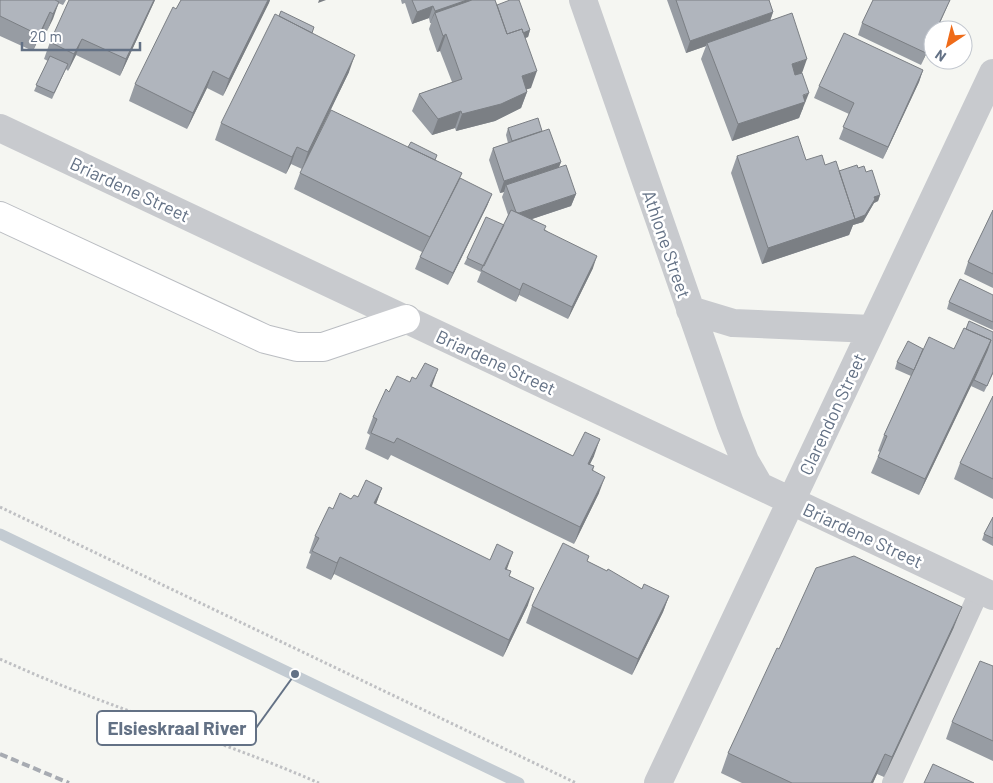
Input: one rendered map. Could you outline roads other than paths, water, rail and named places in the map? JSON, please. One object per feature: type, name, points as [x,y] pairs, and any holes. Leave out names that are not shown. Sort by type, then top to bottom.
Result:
[{"type":"main road","points":[[0,216],[265,339],[297,347],[323,347],[406,319]]},
{"type":"street","name":"Athlone Street","points":[[583,0],[730,423],[745,461],[759,485]]},
{"type":"street","name":"Clarendon Street","points":[[658,783],[872,329],[990,87]]},
{"type":"street","name":"Briardene Street","points":[[0,128],[987,593]]},
{"type":"street","points":[[690,310],[733,323],[872,329]]},
{"type":"lane","points":[[892,783],[987,593]]},
{"type":"waterway","points":[[0,534],[519,783]]},
{"type":"railway","points":[[0,754],[69,783]]},
{"type":"place","name":"Elsieskraal River","points":[[295,674]]}]
